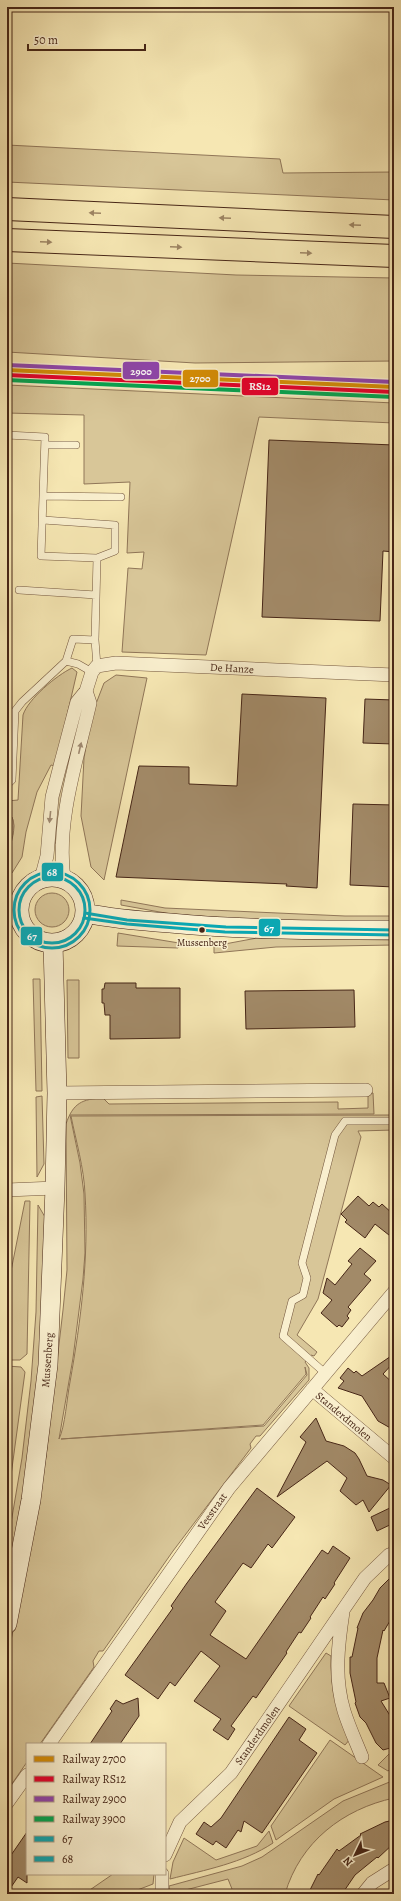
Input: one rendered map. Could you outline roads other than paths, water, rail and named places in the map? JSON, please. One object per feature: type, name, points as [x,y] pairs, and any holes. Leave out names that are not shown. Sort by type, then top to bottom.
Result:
[{"type":"highway","points":[[7,209],[394,227]]},
{"type":"highway","points":[[7,240],[394,256]]},
{"type":"street","name":"De Hanze","points":[[95,669],[116,663],[394,675]]},
{"type":"street","points":[[40,879],[47,856],[50,812],[55,785],[77,702],[86,690],[95,669]]},
{"type":"street","points":[[64,879],[61,857],[66,806],[90,703],[86,690]]},
{"type":"street","points":[[53,877],[64,879],[80,892],[85,902],[86,913],[83,924],[76,934],[64,941],[53,943],[37,940],[29,934],[13,914],[23,895],[33,883],[40,879],[53,877]]},
{"type":"street","points":[[86,913],[106,918],[208,926],[394,930]]},
{"type":"street","name":"Mussenberg","points":[[7,1624],[31,1500],[48,1365],[57,1093],[53,943]]},
{"type":"street","points":[[57,1093],[366,1090]]},
{"type":"street","points":[[7,1190],[55,1188]]},
{"type":"street","name":"Veestraat","points":[[50,1743],[229,1488],[394,1292]]},
{"type":"street","name":"Standerdmolen","points":[[312,1389],[394,1458]]},
{"type":"street","name":"Standerdmolen","points":[[166,1853],[180,1822],[231,1773],[365,1578],[389,1555],[394,1553]]},
{"type":"street","name":"Standerdmolen","points":[[344,1609],[338,1648],[338,1687],[344,1711],[362,1757]]},
{"type":"street","points":[[7,1803],[26,1776]]},
{"type":"street","points":[[363,1894],[372,1883],[394,1869]]},
{"type":"street","points":[[162,1875],[162,1894]]},
{"type":"lane","points":[[7,435],[45,437],[41,556],[96,558],[115,551],[115,525],[43,520]]},
{"type":"lane","points":[[45,445],[76,445]]},
{"type":"lane","points":[[43,496],[121,497]]},
{"type":"lane","points":[[66,661],[95,669],[96,558]]},
{"type":"lane","points":[[19,590],[96,595]]},
{"type":"lane","points":[[7,785],[12,780],[15,711],[22,702],[66,661],[73,639],[95,640]]},
{"type":"lane","points":[[325,1373],[283,1336],[292,1301],[303,1295],[307,1278],[302,1263],[335,1135],[345,1121],[394,1121]]},
{"type":"rail line","name":"2900","points":[[7,365],[394,382]]},
{"type":"rail line","name":"2700","points":[[7,370],[394,387]]},
{"type":"rail line","name":"RS12","points":[[7,375],[394,392]]},
{"type":"rail line","name":"3900","points":[[7,380],[394,397]]},
{"type":"place","name":"Mussenberg","points":[[202,930]]}]
